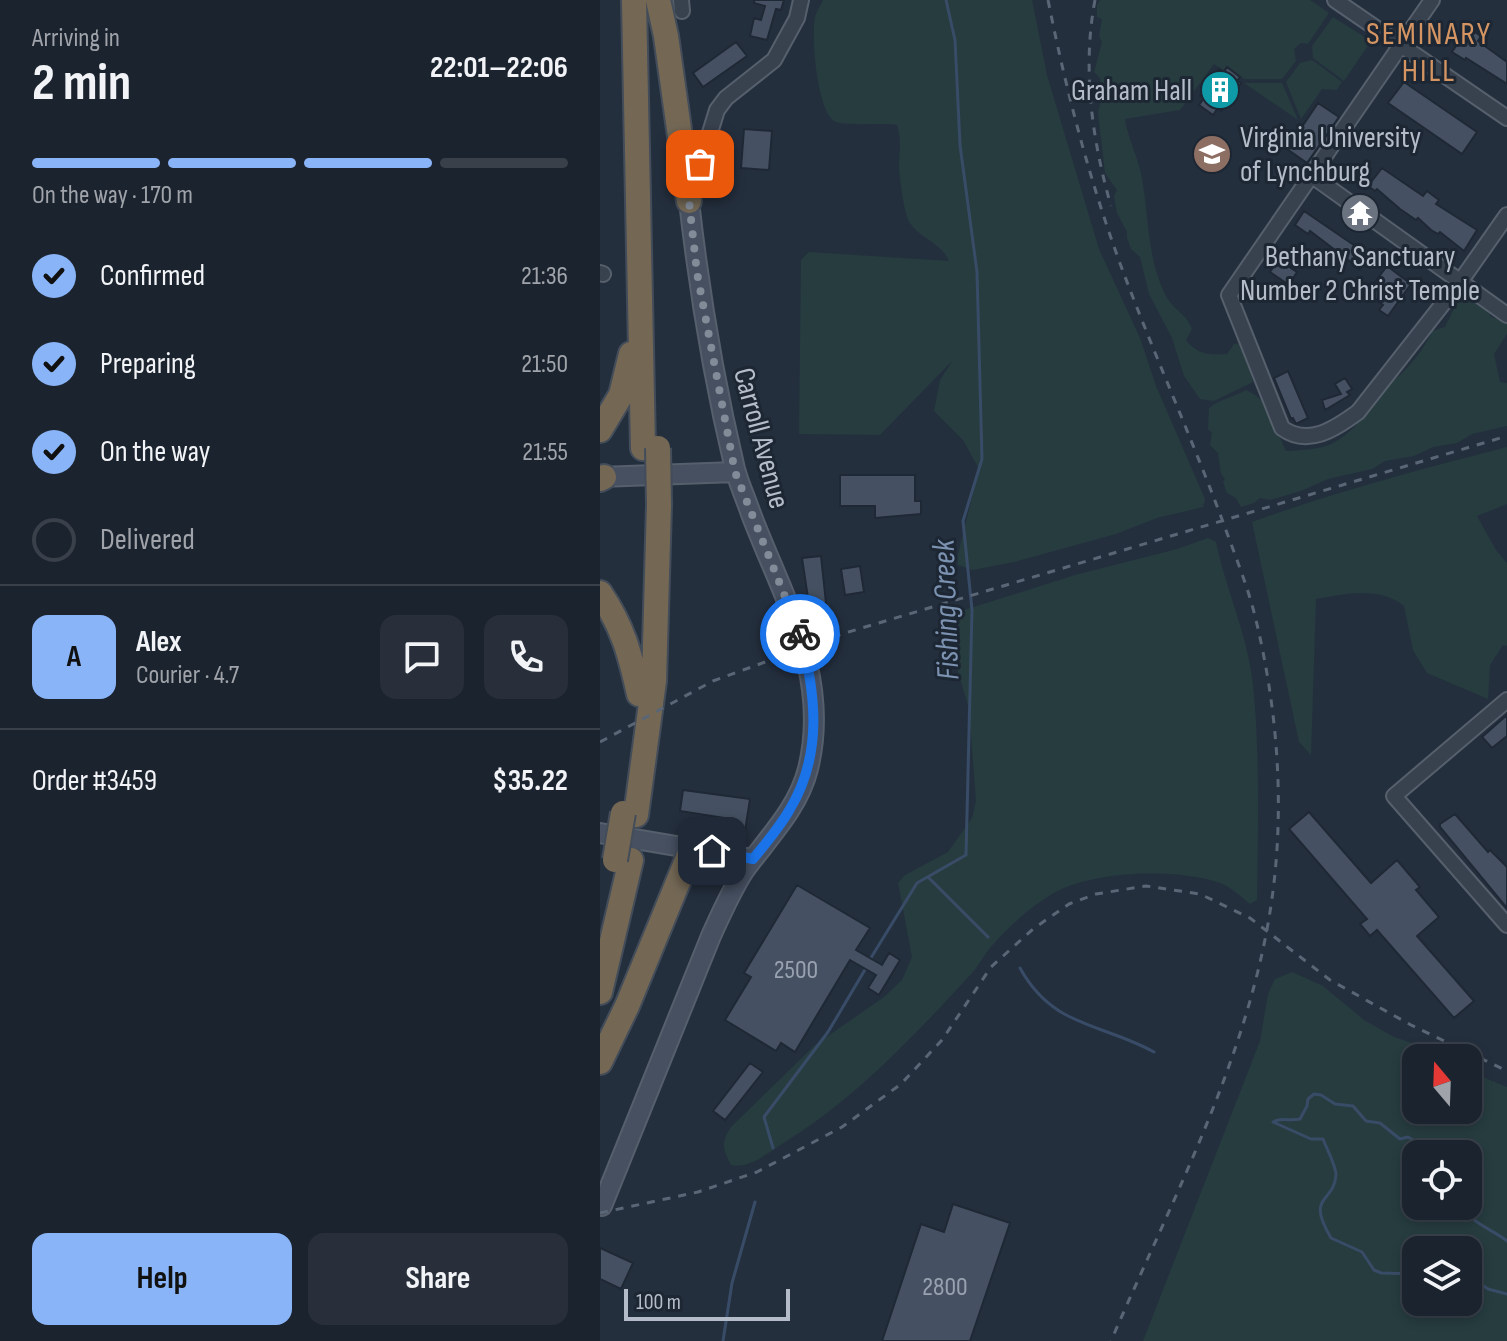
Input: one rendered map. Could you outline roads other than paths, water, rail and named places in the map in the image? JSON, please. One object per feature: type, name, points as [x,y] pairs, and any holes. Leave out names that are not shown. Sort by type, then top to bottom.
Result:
[{"type":"highway","points":[[634,0],[639,313],[650,448]]},
{"type":"highway","points":[[600,992],[654,681],[649,0]]},
{"type":"highway","points":[[658,0],[689,201]]},
{"type":"highway","points":[[600,430],[621,395],[639,313]]},
{"type":"highway","points":[[630,814],[651,505]]},
{"type":"highway","points":[[600,593],[617,619],[628,645],[639,694]]},
{"type":"highway","points":[[600,1062],[627,1006],[692,848]]},
{"type":"highway","points":[[600,930],[623,860]]},
{"type":"street","name":"Carroll Avenue","points":[[602,1206],[711,936],[731,894],[790,809],[808,769],[815,708],[809,669],[798,627],[735,472],[697,273],[689,201],[717,110],[726,98],[774,60],[797,18],[801,0]]},
{"type":"street","points":[[1335,0],[1507,118]]},
{"type":"street","points":[[1432,0],[1229,295],[1282,428],[1299,437],[1311,436],[1328,431],[1358,412],[1460,282],[1507,215]]},
{"type":"street","points":[[1311,175],[1507,315]]},
{"type":"street","points":[[601,477],[735,472]]},
{"type":"street","points":[[1507,700],[1394,796],[1507,925]]},
{"type":"street","points":[[600,833],[753,859]]},
{"type":"waterway","name":"Fishing Creek","points":[[869,961],[917,883],[966,855],[972,610],[963,521],[982,459],[977,272],[960,145],[955,40],[946,0]]},
{"type":"waterway","points":[[929,878],[988,937]]},
{"type":"waterway","name":"Fishing Creek","points":[[773,1148],[764,1117],[828,1032],[866,968]]},
{"type":"waterway","points":[[1020,968],[1033,988],[1063,1013],[1154,1052]]},
{"type":"waterway","points":[[1275,1121],[1300,1119],[1308,1099],[1314,1094],[1335,1104],[1353,1106],[1366,1121],[1380,1123],[1400,1139],[1408,1137],[1413,1140]]},
{"type":"waterway","points":[[1273,1122],[1311,1139],[1323,1139],[1336,1175],[1331,1191],[1321,1206],[1324,1224],[1331,1238],[1362,1252],[1374,1270],[1402,1274]]},
{"type":"waterway","name":"Fishing Creek","points":[[723,1341],[732,1283],[755,1202]]},
{"type":"waterway","points":[[1475,1220],[1507,1241]]},
{"type":"waterway","points":[[1482,1285],[1507,1294]]},
{"type":"railway","points":[[1048,0],[1079,134],[1109,233],[1211,490],[1252,604],[1270,690],[1277,766],[1277,842],[1269,918],[1242,1027],[1203,1134],[1111,1341]]},
{"type":"railway","points":[[1095,0],[1089,52],[1091,104],[1111,206]]},
{"type":"railway","points":[[600,742],[713,681],[845,633],[1507,436]]},
{"type":"railway","points":[[600,1213],[698,1192],[757,1172],[842,1127],[901,1084],[942,1040],[991,967],[1033,929],[1069,904],[1096,894],[1146,886],[1200,894],[1250,918],[1330,980],[1411,1025],[1507,1071]]},
{"type":"place","name":"Graham Hall","points":[[1220,90]]},
{"type":"place","name":"Virginia University of Lynchburg","points":[[1212,154]]},
{"type":"place","name":"Bethany Sanctuary Number 2 Christ Temple","points":[[1360,213]]},
{"type":"district","name":"SEMINARY HILL","points":[[1429,52]]}]
